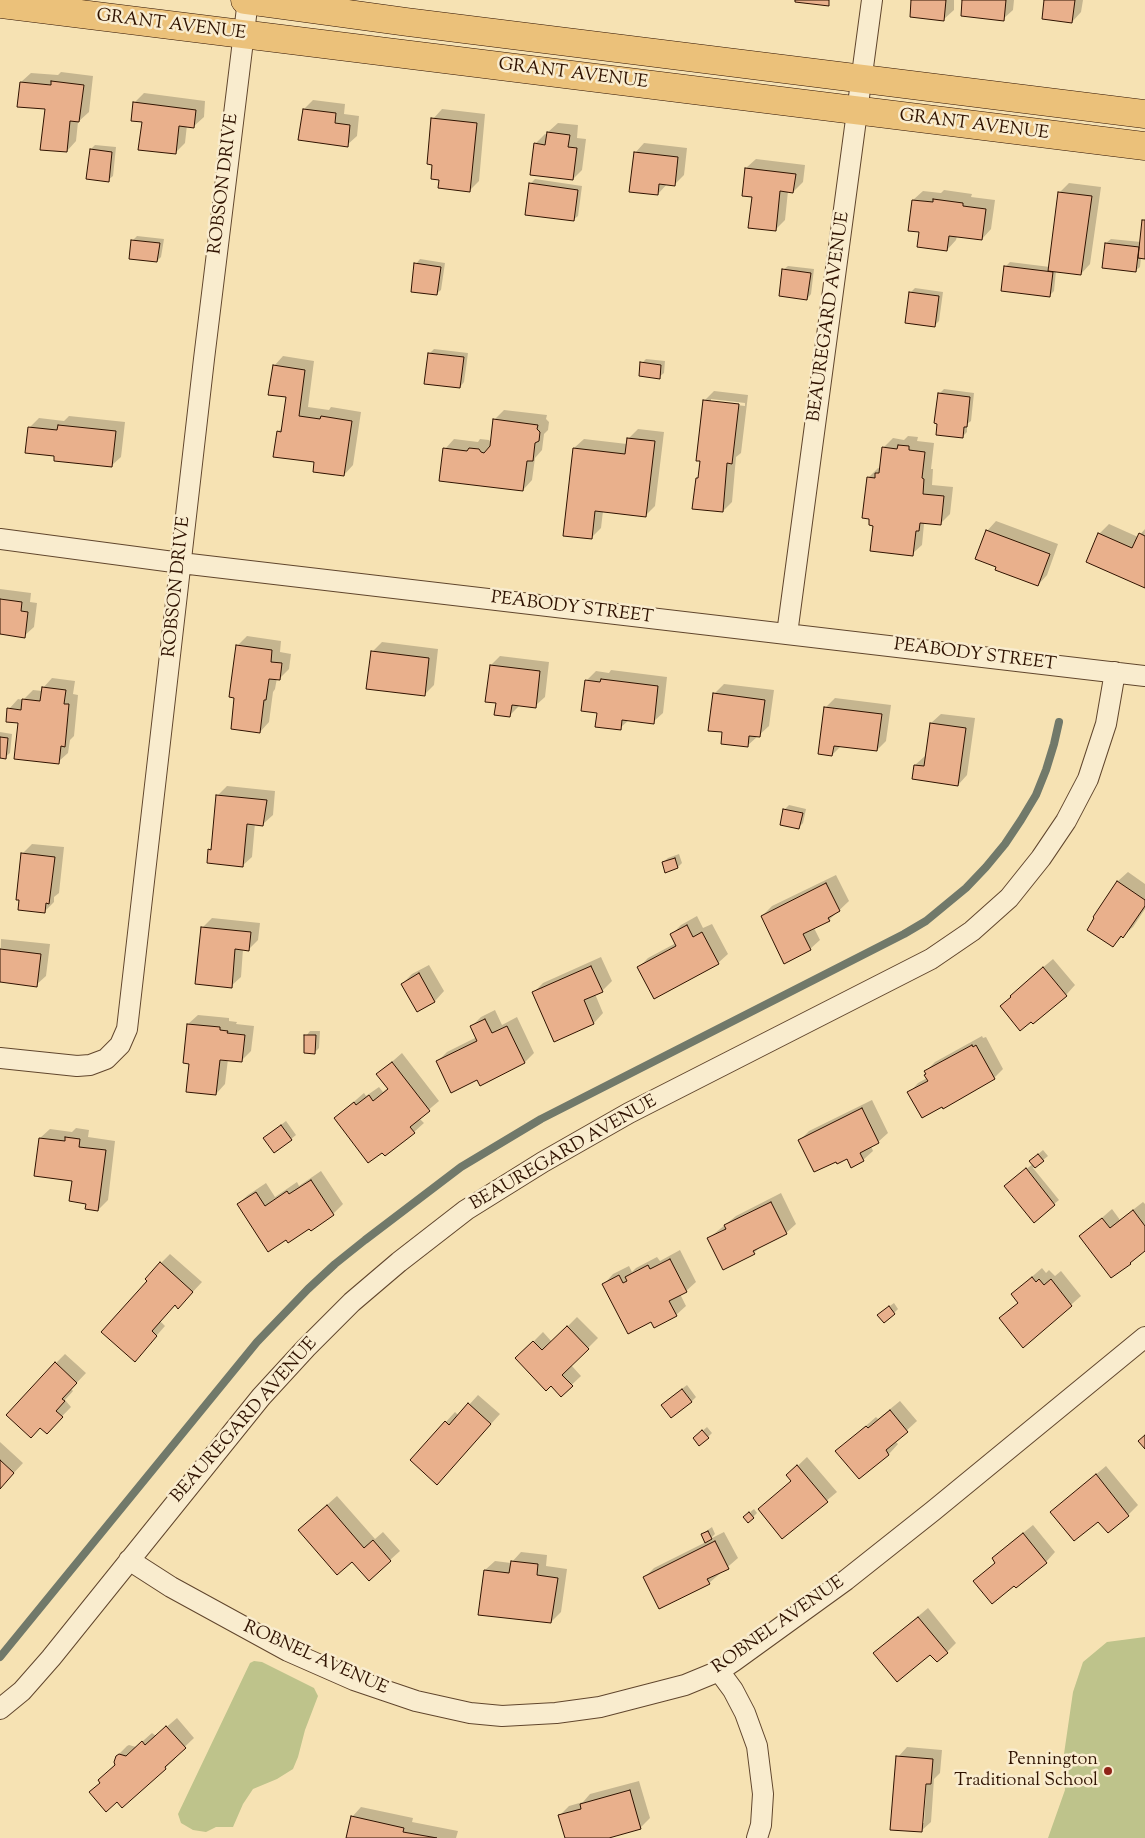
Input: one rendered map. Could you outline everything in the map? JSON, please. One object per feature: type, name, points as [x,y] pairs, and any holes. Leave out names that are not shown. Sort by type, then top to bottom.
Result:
[{"type":"main road","name":"GRANT AVENUE","points":[[247,0],[407,22],[1145,114]]},
{"type":"main road","name":"GRANT AVENUE","points":[[0,4],[858,112],[1145,146]]},
{"type":"street","name":"ROBSON DRIVE","points":[[0,1058],[77,1066],[90,1065],[106,1059],[120,1045],[127,1030],[247,0]]},
{"type":"street","name":"BEAUREGARD AVENUE","points":[[787,634],[872,0]]},
{"type":"street","name":"PEABODY STREET","points":[[0,539],[181,563],[1145,676]]},
{"type":"street","name":"BEAUREGARD AVENUE","points":[[0,1709],[22,1691],[51,1658],[261,1397],[352,1302],[399,1262],[466,1210],[543,1162],[629,1114],[931,959],[972,931],[1001,905],[1041,858],[1066,821],[1088,779],[1106,724],[1115,672]]},
{"type":"street","name":"ROBNEL AVENUE","points":[[129,1560],[171,1588],[288,1651],[354,1680],[416,1701],[470,1712],[502,1716],[556,1713],[600,1707],[685,1684],[719,1670],[846,1580],[933,1512],[1145,1337]]},
{"type":"street","points":[[719,1670],[733,1690],[745,1713],[756,1746],[763,1794],[761,1825],[757,1838]]},
{"type":"green space","points":[[1145,1637],[1145,1838],[1048,1838],[1065,1790],[1063,1761],[1073,1692],[1083,1662],[1107,1642]]},
{"type":"green space","points":[[254,1661],[262,1662],[314,1688],[318,1696],[305,1730],[298,1757],[293,1769],[277,1779],[253,1789],[243,1804],[233,1827],[216,1827],[206,1832],[193,1830],[181,1823],[178,1814],[250,1663]]},
{"type":"building","points":[[795,0],[829,0],[829,6],[795,2]]},
{"type":"building","points":[[911,0],[946,0],[944,21],[910,17]]},
{"type":"building","points":[[962,0],[1006,0],[1004,21],[961,16]]},
{"type":"building","points":[[1044,0],[1075,0],[1072,23],[1042,19]]},
{"type":"building","points":[[51,81],[84,85],[79,122],[70,121],[67,152],[40,150],[45,109],[17,107],[20,82],[51,85]]},
{"type":"building","points":[[133,102],[196,110],[194,128],[179,126],[176,154],[138,150],[142,122],[131,121]]},
{"type":"building","points":[[303,109],[336,113],[335,123],[350,125],[348,147],[298,140]]},
{"type":"building","points":[[431,118],[477,123],[470,192],[438,188],[439,180],[431,179],[432,165],[427,164]]},
{"type":"building","points":[[547,132],[570,135],[568,147],[577,148],[573,180],[530,175],[534,143],[545,145]]},
{"type":"building","points":[[90,149],[112,152],[109,182],[86,179]]},
{"type":"building","points":[[634,152],[678,157],[675,186],[659,184],[658,195],[629,192]]},
{"type":"building","points":[[745,168],[796,174],[793,193],[780,191],[776,231],[748,228],[752,197],[742,196]]},
{"type":"building","points":[[529,183],[578,190],[574,221],[525,215]]},
{"type":"building","points":[[1058,192],[1092,196],[1081,275],[1048,271]]},
{"type":"building","points":[[933,199],[963,203],[963,206],[986,209],[982,240],[949,236],[947,251],[917,247],[919,232],[908,231],[912,200],[933,202]]},
{"type":"building","points":[[1142,220],[1145,220],[1145,259],[1138,258]]},
{"type":"building","points":[[131,240],[160,243],[157,262],[129,259]]},
{"type":"building","points":[[1105,243],[1139,247],[1136,272],[1102,268]]},
{"type":"building","points":[[414,263],[441,267],[437,295],[411,292]]},
{"type":"building","points":[[1004,266],[1053,272],[1050,297],[1001,291]]},
{"type":"building","points":[[782,269],[811,273],[807,300],[779,296]]},
{"type":"building","points":[[909,292],[939,296],[935,327],[905,323]]},
{"type":"building","points":[[428,353],[464,357],[460,388],[424,384]]},
{"type":"building","points":[[640,362],[661,365],[660,379],[639,376]]},
{"type":"building","points":[[273,365],[305,370],[299,416],[320,419],[321,416],[352,421],[344,476],[313,472],[314,462],[273,457],[277,431],[281,432],[286,397],[268,395]]},
{"type":"building","points":[[938,393],[970,397],[967,427],[964,427],[963,438],[936,435],[937,424],[934,423]]},
{"type":"building","points":[[703,400],[739,404],[732,464],[727,463],[723,512],[692,509],[700,461],[696,461]]},
{"type":"building","points":[[493,419],[538,425],[537,429],[540,432],[539,441],[535,443],[533,461],[527,461],[523,491],[439,481],[443,448],[467,451],[469,448],[479,449],[484,453],[490,446]]},
{"type":"building","points":[[58,425],[116,431],[112,467],[54,461],[54,456],[25,453],[28,427],[57,430]]},
{"type":"building","points":[[627,438],[655,441],[646,517],[595,511],[592,539],[563,536],[573,448],[625,454]]},
{"type":"building","points":[[898,445],[909,446],[909,450],[925,452],[922,478],[924,479],[923,494],[944,496],[941,525],[920,523],[919,531],[916,531],[913,556],[870,551],[873,526],[869,525],[869,519],[862,518],[867,477],[875,478],[875,473],[879,473],[882,447],[897,449]]},
{"type":"building","points":[[986,530],[1050,554],[1038,586],[995,570],[996,567],[975,559]]},
{"type":"building","points":[[1098,533],[1132,548],[1139,533],[1145,536],[1145,588],[1086,562]]},
{"type":"building","points":[[0,599],[22,602],[21,611],[28,612],[25,638],[0,634]]},
{"type":"building","points":[[236,645],[272,650],[271,662],[282,663],[280,680],[269,679],[260,733],[231,729],[234,698],[229,697]]},
{"type":"building","points":[[371,651],[429,658],[425,696],[366,689]]},
{"type":"building","points":[[490,665],[540,671],[536,708],[512,705],[510,717],[494,715],[496,703],[485,702]]},
{"type":"building","points":[[601,679],[658,686],[654,724],[622,720],[621,730],[595,727],[597,713],[581,711],[585,680],[600,682]]},
{"type":"building","points":[[42,687],[66,690],[64,704],[69,704],[65,747],[61,746],[59,764],[14,759],[18,723],[6,722],[7,708],[21,710],[22,699],[40,701]]},
{"type":"building","points":[[713,693],[765,700],[760,737],[749,736],[748,747],[721,744],[722,732],[708,731]]},
{"type":"building","points":[[824,707],[882,714],[877,751],[834,746],[832,756],[818,754]]},
{"type":"building","points":[[930,723],[966,728],[958,786],[912,779],[914,765],[924,766]]},
{"type":"building","points":[[0,737],[8,738],[6,759],[0,758]]},
{"type":"building","points":[[216,795],[267,800],[263,826],[247,824],[243,867],[207,863],[208,849],[211,850]]},
{"type":"building","points":[[783,809],[803,813],[799,829],[780,825]]},
{"type":"building","points":[[21,853],[55,857],[49,904],[46,903],[45,913],[18,910],[19,900],[16,900]]},
{"type":"building","points":[[675,858],[678,868],[665,873],[662,862]]},
{"type":"building","points":[[1117,881],[1145,900],[1145,906],[1123,938],[1121,936],[1113,947],[1087,930],[1093,917]]},
{"type":"building","points":[[826,883],[840,911],[828,918],[830,921],[803,934],[811,950],[784,964],[761,916]]},
{"type":"building","points":[[687,925],[693,937],[702,932],[719,964],[654,999],[637,967],[676,946],[670,934]]},
{"type":"building","points":[[201,927],[251,932],[249,951],[235,949],[232,988],[195,984]]},
{"type":"building","points":[[0,949],[41,954],[37,987],[0,982]]},
{"type":"building","points":[[591,966],[603,992],[584,1000],[594,1024],[554,1042],[532,992]]},
{"type":"building","points":[[1043,967],[1067,996],[1033,1024],[1031,1022],[1020,1031],[1000,1006]]},
{"type":"building","points":[[419,973],[435,1002],[417,1012],[401,984]]},
{"type":"building","points":[[485,1019],[492,1033],[507,1026],[525,1063],[480,1086],[477,1080],[451,1093],[436,1061],[477,1041],[470,1026]]},
{"type":"building","points":[[187,1024],[220,1027],[220,1030],[228,1031],[227,1033],[245,1035],[242,1062],[220,1060],[216,1095],[186,1092],[189,1064],[183,1063]]},
{"type":"building","points":[[304,1035],[316,1035],[315,1054],[304,1053]]},
{"type":"building","points":[[972,1045],[973,1047],[976,1045],[995,1079],[943,1109],[942,1107],[922,1118],[907,1092],[928,1081],[924,1071]]},
{"type":"building","points":[[392,1062],[430,1111],[410,1127],[415,1133],[385,1156],[382,1153],[368,1163],[334,1118],[354,1102],[356,1105],[369,1095],[373,1101],[388,1089],[376,1074]]},
{"type":"building","points":[[862,1108],[879,1143],[860,1153],[864,1161],[851,1168],[847,1159],[814,1172],[798,1140]]},
{"type":"building","points":[[281,1125],[292,1140],[274,1153],[263,1138]]},
{"type":"building","points":[[65,1137],[80,1139],[79,1147],[106,1150],[98,1211],[85,1209],[86,1204],[69,1201],[72,1181],[34,1176],[39,1138],[65,1141]]},
{"type":"building","points":[[1038,1154],[1044,1161],[1035,1168],[1029,1161]]},
{"type":"building","points":[[1026,1168],[1055,1205],[1034,1223],[1004,1186]]},
{"type":"building","points":[[311,1180],[334,1215],[311,1231],[309,1229],[288,1243],[286,1240],[268,1252],[237,1204],[256,1192],[265,1206],[287,1191],[289,1194]]},
{"type":"building","points":[[771,1202],[787,1234],[753,1251],[755,1254],[723,1270],[707,1238],[726,1229],[724,1225]]},
{"type":"building","points":[[1133,1210],[1145,1226],[1145,1251],[1111,1278],[1079,1236],[1102,1218],[1110,1228]]},
{"type":"building","points":[[670,1259],[687,1292],[669,1301],[677,1316],[654,1328],[651,1322],[628,1334],[602,1284],[619,1275],[623,1283],[627,1281],[625,1277],[648,1265],[650,1269]]},
{"type":"building","points":[[160,1262],[193,1292],[178,1309],[175,1305],[152,1331],[157,1336],[135,1362],[101,1332],[147,1281],[145,1279]]},
{"type":"building","points":[[1032,1277],[1036,1282],[1039,1279],[1044,1285],[1051,1279],[1072,1306],[1023,1348],[999,1318],[1018,1303],[1011,1294]]},
{"type":"building","points":[[889,1306],[895,1314],[884,1323],[877,1315]]},
{"type":"building","points":[[567,1326],[589,1349],[562,1375],[573,1386],[561,1397],[551,1386],[546,1391],[515,1358],[533,1341],[542,1350]]},
{"type":"building","points":[[55,1362],[77,1383],[62,1399],[65,1401],[56,1411],[63,1417],[47,1434],[40,1428],[31,1438],[6,1415]]},
{"type":"building","points":[[682,1389],[692,1402],[671,1418],[661,1405]]},
{"type":"building","points":[[468,1403],[491,1424],[437,1485],[410,1460],[445,1421],[449,1425]]},
{"type":"building","points":[[890,1410],[908,1432],[886,1450],[889,1455],[859,1479],[835,1451],[866,1426],[868,1428]]},
{"type":"building","points":[[702,1430],[709,1438],[699,1446],[693,1438]]},
{"type":"building","points":[[1145,1435],[1145,1449],[1138,1441]]},
{"type":"building","points":[[0,1460],[14,1473],[0,1489]]},
{"type":"building","points":[[797,1465],[828,1502],[782,1539],[758,1509],[791,1481],[786,1475]]},
{"type":"building","points":[[1096,1474],[1129,1516],[1108,1533],[1098,1522],[1074,1541],[1050,1512]]},
{"type":"building","points":[[327,1505],[364,1548],[373,1540],[391,1561],[369,1581],[352,1562],[337,1575],[298,1530]]},
{"type":"building","points":[[749,1512],[754,1518],[748,1523],[743,1517]]},
{"type":"building","points":[[708,1531],[712,1539],[705,1543],[701,1534]]},
{"type":"building","points":[[1023,1533],[1047,1563],[1016,1588],[1014,1586],[992,1604],[973,1581],[995,1563],[992,1558]]},
{"type":"building","points":[[715,1541],[729,1569],[707,1579],[710,1584],[659,1609],[643,1577]]},
{"type":"building","points":[[511,1561],[538,1564],[537,1575],[558,1578],[551,1623],[478,1615],[484,1570],[509,1573]]},
{"type":"building","points":[[918,1617],[948,1653],[937,1662],[930,1655],[897,1682],[873,1653]]},
{"type":"building","points":[[166,1726],[186,1748],[165,1767],[166,1769],[122,1808],[117,1802],[106,1812],[89,1792],[100,1783],[98,1780],[115,1765],[116,1756],[119,1754],[126,1756],[142,1741],[145,1745]]},
{"type":"building","points":[[896,1756],[933,1759],[931,1784],[926,1784],[922,1832],[890,1830]]},
{"type":"building","points":[[630,1790],[641,1829],[609,1838],[565,1838],[558,1815],[581,1809],[580,1804]]},
{"type":"building","points":[[351,1816],[404,1828],[403,1832],[437,1838],[346,1838]]},
{"type":"waterway","points":[[0,1657],[257,1342],[335,1264],[461,1167],[541,1119],[926,921],[966,888],[1005,844],[1036,795],[1046,770],[1059,722]]},
{"type":"place","name":"Pennington Traditional School","points":[[1108,1771]]}]
